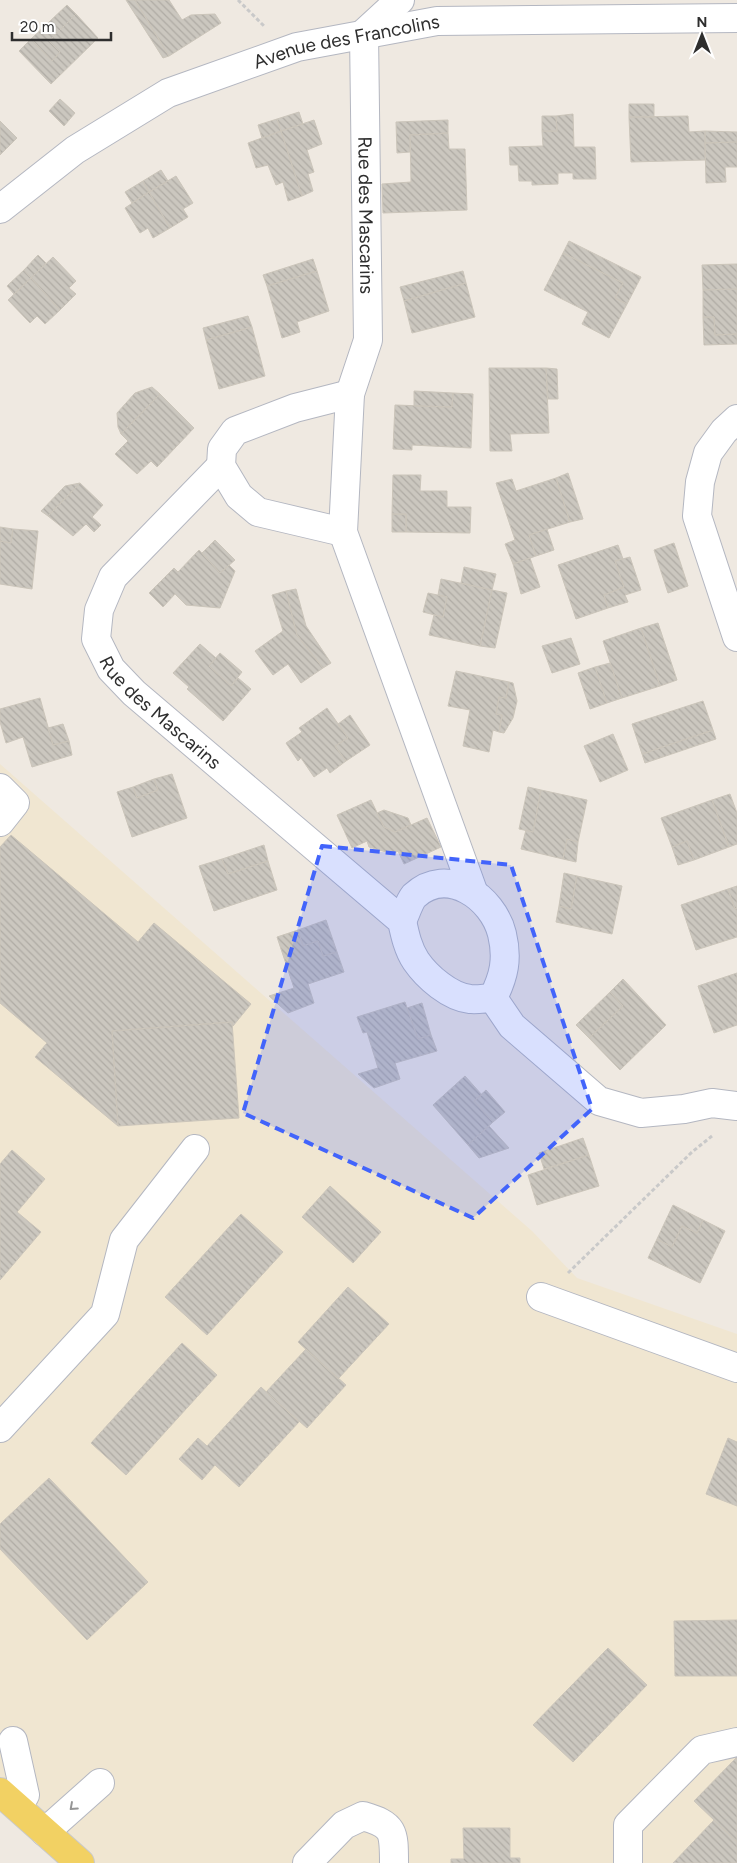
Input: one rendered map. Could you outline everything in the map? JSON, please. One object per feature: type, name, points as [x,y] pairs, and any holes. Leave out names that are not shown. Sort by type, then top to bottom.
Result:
[{"type":"main road","points":[[9,1800],[80,1863]]},
{"type":"street","points":[[364,33],[400,0]]},
{"type":"street","name":"Avenue des Francolins","points":[[0,209],[75,150],[168,93],[297,47],[364,33],[437,21],[737,18]]},
{"type":"street","name":"Rue des Mascarins","points":[[364,33],[368,340],[350,394],[343,532],[473,891],[492,912],[502,932],[504,976],[493,998]]},
{"type":"street","points":[[343,532],[258,512],[239,496],[222,466],[222,449],[235,431],[295,408],[350,394]]},
{"type":"street","points":[[737,419],[724,431],[708,453],[700,482],[697,516],[737,637]]},
{"type":"street","name":"Rue des Mascarins","points":[[222,466],[113,576],[99,610],[96,639],[111,669],[134,693],[402,920],[413,897],[431,886],[452,883],[473,891]]},
{"type":"street","points":[[0,788],[15,803],[0,822]]},
{"type":"street","points":[[402,920],[406,941],[416,961],[432,979],[451,992],[469,1000],[493,998],[512,1026],[599,1101],[641,1113],[684,1109],[712,1103],[737,1105]]},
{"type":"street","points":[[0,1428],[105,1314],[124,1240],[195,1149]]},
{"type":"street","points":[[541,1297],[737,1368]]},
{"type":"street","points":[[9,1800],[25,1795],[14,1741]]},
{"type":"street","points":[[628,1863],[628,1825],[702,1750],[737,1742]]},
{"type":"street","points":[[45,1832],[100,1783]]},
{"type":"street","points":[[306,1863],[344,1825],[362,1816],[383,1822],[394,1837],[394,1863]]},
{"type":"path","points":[[541,1297],[580,1262],[692,1152],[714,1135]]},
{"type":"highlighted area","points":[[322,846],[511,865],[592,1109],[473,1218],[243,1113]]},
{"type":"shaded area","points":[[0,764],[532,1231],[577,1278],[737,1334],[737,1863],[80,1863],[0,1792]]},
{"type":"building","points":[[126,0],[135,0],[169,56],[163,58]]},
{"type":"building","points":[[135,0],[169,0],[182,20],[191,15],[215,14],[221,23],[169,56]]},
{"type":"building","points":[[67,5],[76,14],[49,41],[60,52],[52,61],[31,39]]},
{"type":"building","points":[[76,14],[98,38],[51,84],[19,51],[31,39],[52,61],[60,52],[49,41]]},
{"type":"building","points":[[60,99],[75,113],[64,126],[49,111]]},
{"type":"building","points":[[629,104],[654,104],[654,117],[629,117]]},
{"type":"building","points":[[299,112],[303,124],[281,131],[277,119]]},
{"type":"building","points":[[573,114],[574,147],[595,147],[596,179],[573,179],[573,173],[558,173],[558,184],[532,185],[532,181],[519,181],[518,165],[510,165],[509,147],[543,146],[542,131],[557,131],[556,116]]},
{"type":"building","points":[[542,116],[556,116],[557,131],[542,131]]},
{"type":"building","points":[[688,116],[689,132],[705,131],[705,160],[631,162],[629,117]]},
{"type":"building","points":[[277,119],[281,131],[262,138],[258,125]]},
{"type":"building","points":[[314,120],[322,144],[307,150],[314,172],[308,174],[313,191],[302,196],[281,131]]},
{"type":"building","points":[[448,120],[448,133],[410,135],[410,152],[397,153],[396,122]]},
{"type":"building","points":[[0,121],[17,138],[0,155]]},
{"type":"building","points":[[281,131],[302,196],[288,201],[283,182],[276,185],[268,165],[256,168],[248,143]]},
{"type":"building","points":[[705,131],[737,132],[737,142],[705,143]]},
{"type":"building","points":[[448,133],[449,149],[465,149],[467,210],[383,213],[382,184],[411,182],[410,135]]},
{"type":"building","points":[[737,142],[737,167],[725,167],[726,182],[706,183],[705,143]]},
{"type":"building","points":[[161,170],[168,181],[149,192],[143,181]]},
{"type":"building","points":[[176,176],[193,203],[183,209],[188,217],[170,228],[149,192]]},
{"type":"building","points":[[143,181],[149,192],[132,203],[125,192]]},
{"type":"building","points":[[149,192],[170,228],[153,238],[148,228],[140,233],[125,208]]},
{"type":"building","points":[[569,241],[641,277],[627,304],[615,298],[623,283],[563,253]]},
{"type":"building","points":[[563,253],[623,283],[615,298],[627,304],[609,338],[582,324],[588,312],[544,290]]},
{"type":"building","points":[[38,255],[46,263],[31,278],[24,270]]},
{"type":"building","points":[[53,257],[76,281],[69,288],[76,294],[60,310],[31,278]]},
{"type":"building","points":[[313,259],[317,271],[267,286],[263,275]]},
{"type":"building","points":[[737,264],[737,289],[703,290],[702,265]]},
{"type":"building","points":[[24,270],[31,278],[14,294],[7,286]]},
{"type":"building","points":[[317,271],[329,311],[297,322],[300,332],[282,338],[267,286]]},
{"type":"building","points":[[463,271],[466,283],[404,301],[400,287]]},
{"type":"building","points":[[31,278],[60,310],[45,324],[37,316],[30,323],[8,300]]},
{"type":"building","points":[[466,283],[475,317],[412,333],[404,301]]},
{"type":"building","points":[[737,289],[737,334],[715,335],[714,317],[703,317],[703,290]]},
{"type":"building","points":[[248,316],[252,327],[206,340],[203,328]]},
{"type":"building","points":[[703,317],[714,317],[715,335],[737,334],[737,344],[704,345]]},
{"type":"building","points":[[252,327],[265,376],[219,389],[206,340]]},
{"type":"building","points":[[489,368],[546,368],[549,433],[510,434],[512,451],[490,451]]},
{"type":"building","points":[[546,368],[557,369],[558,399],[548,399]]},
{"type":"building","points":[[152,387],[160,394],[121,434],[118,427],[117,413],[135,393]]},
{"type":"building","points":[[414,391],[453,393],[452,407],[414,406]]},
{"type":"building","points":[[453,393],[473,394],[471,448],[412,445],[412,450],[393,449],[395,405],[452,407]]},
{"type":"building","points":[[160,394],[194,428],[157,467],[151,461],[137,474],[115,454],[128,441],[121,434]]},
{"type":"building","points":[[568,473],[583,519],[570,522],[556,478]]},
{"type":"building","points":[[393,475],[421,475],[420,491],[447,491],[447,507],[471,507],[470,533],[406,532],[406,514],[392,514]]},
{"type":"building","points":[[556,478],[570,522],[529,535],[536,556],[513,564],[505,544],[515,540],[496,483],[512,479],[516,491]]},
{"type":"building","points":[[80,483],[48,516],[41,511],[65,486]]},
{"type":"building","points":[[80,483],[103,505],[92,517],[101,525],[94,532],[86,524],[73,536],[48,516]]},
{"type":"building","points":[[392,514],[406,514],[406,532],[392,532]]},
{"type":"building","points":[[0,527],[13,529],[11,543],[0,541]]},
{"type":"building","points":[[13,529],[38,531],[32,589],[0,584],[0,541],[11,543]]},
{"type":"building","points":[[547,529],[554,550],[536,556],[529,535]]},
{"type":"building","points":[[215,540],[235,560],[220,573],[202,553]]},
{"type":"building","points":[[674,543],[688,586],[668,593],[654,550]]},
{"type":"building","points":[[618,545],[623,559],[615,561],[624,587],[604,595],[608,608],[576,619],[558,565]]},
{"type":"building","points":[[199,550],[220,573],[229,565],[235,571],[220,608],[186,605],[175,594],[163,607],[149,593],[174,568],[178,572]]},
{"type":"building","points":[[630,557],[641,590],[625,595],[628,602],[608,608],[604,595],[624,587],[615,561]]},
{"type":"building","points":[[530,558],[540,587],[521,594],[513,564]]},
{"type":"building","points":[[464,567],[496,574],[492,590],[461,583]]},
{"type":"building","points":[[441,579],[492,590],[480,646],[429,635],[434,615],[443,617],[447,597],[438,595]]},
{"type":"building","points":[[296,589],[306,626],[331,663],[323,668],[297,635],[286,591]]},
{"type":"building","points":[[492,590],[507,593],[495,648],[480,646]]},
{"type":"building","points":[[286,591],[297,635],[323,668],[301,683],[288,664],[273,675],[255,651],[283,631],[272,595]]},
{"type":"building","points":[[428,593],[447,597],[443,617],[423,612]]},
{"type":"building","points":[[658,623],[677,680],[660,686],[641,628]]},
{"type":"building","points":[[641,628],[660,686],[622,698],[603,641]]},
{"type":"building","points":[[571,638],[580,664],[552,673],[542,646]]},
{"type":"building","points":[[200,644],[216,658],[209,666],[231,686],[238,678],[251,689],[223,721],[187,689],[189,687],[173,673]]},
{"type":"building","points":[[220,653],[242,672],[231,686],[209,666]]},
{"type":"building","points":[[610,663],[622,698],[607,703],[595,667]]},
{"type":"building","points":[[595,667],[607,703],[590,709],[578,673]]},
{"type":"building","points":[[456,671],[509,682],[506,698],[499,697],[496,714],[502,715],[499,732],[493,730],[489,752],[463,746],[470,710],[448,706]]},
{"type":"building","points":[[509,682],[513,683],[517,701],[513,718],[504,733],[499,732],[502,715],[496,714],[499,697],[506,698]]},
{"type":"building","points":[[40,698],[53,745],[69,741],[72,755],[32,767],[23,737],[6,743],[0,722],[0,709]]},
{"type":"building","points":[[703,701],[713,730],[642,754],[632,724]]},
{"type":"building","points":[[327,708],[348,738],[335,746],[346,761],[330,773],[327,768],[314,777],[301,758],[298,761],[286,743],[302,732],[299,728]]},
{"type":"building","points":[[350,715],[370,745],[346,761],[335,746],[348,738],[338,724]]},
{"type":"building","points":[[63,724],[69,741],[53,745],[48,728]]},
{"type":"building","points":[[713,730],[716,739],[645,763],[642,754]]},
{"type":"building","points":[[613,734],[628,770],[600,782],[584,746]]},
{"type":"building","points":[[172,774],[187,818],[132,837],[117,792],[133,787],[137,798],[158,790],[154,779]]},
{"type":"building","points":[[154,779],[158,790],[137,798],[133,787]]},
{"type":"building","points":[[528,787],[541,790],[533,832],[519,829]]},
{"type":"building","points":[[541,790],[587,800],[578,842],[567,839],[563,859],[521,849],[526,830],[533,832]]},
{"type":"building","points":[[730,794],[737,813],[737,844],[729,847],[712,800]]},
{"type":"building","points":[[371,800],[384,827],[395,832],[427,818],[441,847],[404,864],[398,851],[393,854],[369,847],[367,841],[352,848],[337,815]]},
{"type":"building","points":[[712,800],[729,847],[694,860],[687,841],[672,847],[661,818]]},
{"type":"building","points":[[384,810],[408,818],[411,825],[395,832],[384,827],[377,813]]},
{"type":"building","points":[[11,835],[138,942],[154,923],[251,1004],[233,1026],[232,1022],[112,1031],[118,1126],[35,1057],[47,1043],[0,1003],[0,847]]},
{"type":"building","points":[[567,839],[578,842],[576,862],[563,859]]},
{"type":"building","points":[[687,841],[694,860],[678,865],[672,847]]},
{"type":"building","points":[[264,845],[268,861],[228,874],[222,859]]},
{"type":"building","points":[[222,859],[228,874],[268,861],[277,890],[214,911],[199,866]]},
{"type":"building","points":[[564,873],[577,876],[571,909],[559,906]]},
{"type":"building","points":[[577,876],[622,886],[612,934],[556,922],[559,906],[571,909]]},
{"type":"building","points":[[737,886],[737,908],[735,909],[728,889]]},
{"type":"building","points":[[728,889],[735,909],[737,908],[737,937],[696,950],[681,905]]},
{"type":"building","points":[[326,920],[337,952],[323,956],[318,941],[303,946],[298,930]]},
{"type":"building","points":[[298,930],[303,946],[318,941],[323,956],[337,952],[344,972],[308,984],[314,1003],[288,1013],[269,996],[294,988],[277,937]]},
{"type":"building","points":[[737,973],[737,1025],[714,1033],[698,986]]},
{"type":"building","points":[[623,979],[666,1025],[620,1070],[589,1038],[623,1006],[610,992]]},
{"type":"building","points":[[610,992],[623,1006],[589,1038],[576,1025]]},
{"type":"building","points":[[405,1002],[418,1039],[431,1035],[437,1051],[395,1063],[400,1079],[374,1088],[358,1074],[378,1068],[367,1032],[363,1033],[357,1017]]},
{"type":"building","points":[[422,1003],[431,1035],[418,1039],[407,1008]]},
{"type":"building","points":[[232,1022],[239,1118],[118,1126],[112,1031]]},
{"type":"building","points":[[465,1076],[482,1095],[474,1101],[493,1122],[468,1145],[433,1105]]},
{"type":"building","points":[[486,1090],[505,1112],[493,1122],[474,1101]]},
{"type":"building","points":[[489,1126],[509,1148],[479,1158],[468,1145]]},
{"type":"building","points":[[583,1138],[589,1155],[544,1169],[539,1153]]},
{"type":"building","points":[[12,1150],[45,1179],[17,1212],[41,1232],[0,1280],[0,1164]]},
{"type":"building","points":[[589,1155],[599,1186],[537,1205],[528,1175]]},
{"type":"building","points":[[330,1186],[381,1232],[353,1263],[302,1217]]},
{"type":"building","points":[[673,1205],[703,1220],[697,1233],[682,1226],[672,1247],[657,1239]]},
{"type":"building","points":[[241,1214],[283,1252],[207,1335],[165,1297]]},
{"type":"building","points":[[703,1220],[725,1231],[700,1283],[648,1258],[657,1239],[672,1247],[682,1226],[697,1233]]},
{"type":"building","points":[[348,1287],[389,1324],[338,1379],[298,1342]]},
{"type":"building","points":[[182,1343],[217,1375],[126,1475],[91,1443]]},
{"type":"building","points":[[306,1349],[346,1385],[307,1428],[266,1392]]},
{"type":"building","points":[[261,1387],[299,1422],[239,1487],[215,1465],[202,1480],[179,1459],[198,1438],[207,1446]]},
{"type":"building","points":[[728,1438],[737,1442],[737,1506],[706,1494]]},
{"type":"building","points":[[49,1478],[148,1582],[87,1640],[0,1549],[0,1524]]},
{"type":"building","points":[[737,1620],[737,1676],[675,1676],[674,1621]]},
{"type":"building","points":[[608,1648],[647,1685],[573,1762],[533,1725]]},
{"type":"building","points":[[737,1757],[737,1842],[694,1801]]},
{"type":"building","points":[[714,1820],[737,1842],[737,1863],[673,1863]]},
{"type":"building","points":[[463,1828],[510,1828],[510,1858],[520,1858],[520,1863],[451,1863],[451,1859],[464,1859]]}]
